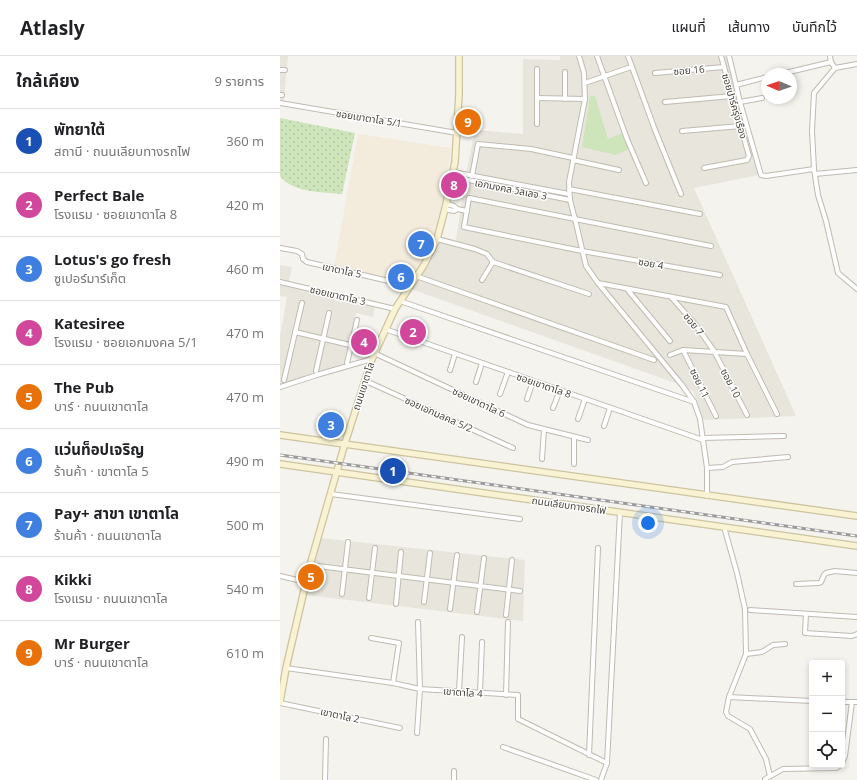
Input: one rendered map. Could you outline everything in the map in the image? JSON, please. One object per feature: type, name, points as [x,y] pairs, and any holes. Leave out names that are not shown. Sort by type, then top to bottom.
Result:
[{"type":"street","name":"ถนนเขาตาโล","points":[[280,703],[286,668],[310,565],[345,443],[372,360],[395,309],[424,265],[438,239],[453,175],[457,133],[459,56]]},
{"type":"street","points":[[579,56],[585,83],[585,99],[573,159],[569,192],[586,266],[694,402],[700,419],[707,468],[707,496]]},
{"type":"street","points":[[597,56],[627,139],[646,183]]},
{"type":"street","points":[[628,56],[681,194]]},
{"type":"street","name":"ซอยปาร์ครุ่งเรือง","points":[[704,168],[747,160],[749,156],[721,56]]},
{"type":"street","points":[[728,56],[761,175],[766,176],[857,170]]},
{"type":"street","points":[[830,56],[831,62],[835,68]]},
{"type":"street","points":[[797,70],[831,62]]},
{"type":"street","points":[[857,64],[835,68],[814,93],[812,132],[818,195],[826,221],[838,273],[857,289]]},
{"type":"street","points":[[585,83],[632,67]]},
{"type":"street","name":"ซอย 16","points":[[655,73],[724,67]]},
{"type":"street","points":[[537,69],[538,124]]},
{"type":"street","points":[[565,72],[565,99]]},
{"type":"street","points":[[736,85],[761,79]]},
{"type":"street","points":[[665,102],[732,96]]},
{"type":"street","points":[[537,98],[585,99]]},
{"type":"street","points":[[740,102],[761,98]]},
{"type":"street","name":"ซอยเขาตาโล 5/1","points":[[280,103],[457,133]]},
{"type":"street","points":[[682,132],[741,126]]},
{"type":"street","points":[[472,176],[478,144],[531,150],[619,170]]},
{"type":"street","name":"เอกมงคล วิลเลจ 3","points":[[453,175],[472,176],[700,214]]},
{"type":"street","name":"เอกมงคล วิลเลจ 3","points":[[453,175],[570,200]]},
{"type":"street","points":[[446,207],[454,206],[457,209],[467,211],[469,198],[711,246]]},
{"type":"street","name":"ซอย 4","points":[[467,211],[464,227],[582,251],[720,275]]},
{"type":"street","points":[[438,239],[475,249],[487,254],[493,262],[589,294]]},
{"type":"street","name":"เขาตาโล 5","points":[[280,248],[297,251],[302,254],[303,258],[307,262],[410,286]]},
{"type":"street","points":[[482,280],[493,262]]},
{"type":"street","points":[[416,276],[654,360]]},
{"type":"street","name":"ซอยเขาตาโล 3","points":[[280,282],[395,309]]},
{"type":"street","points":[[598,283],[726,307],[747,354],[777,414]]},
{"type":"street","points":[[627,289],[670,341]]},
{"type":"street","name":"ซอย 7","points":[[671,297],[695,324],[714,351]]},
{"type":"street","points":[[400,301],[694,402]]},
{"type":"street","points":[[284,380],[302,303]]},
{"type":"street","points":[[316,371],[329,314]]},
{"type":"street","points":[[346,362],[357,320]]},
{"type":"street","name":"ซอยเขาตาโล 8","points":[[385,329],[702,439]]},
{"type":"street","name":"ซอยเขาตาโล 6","points":[[296,332],[375,352],[528,425],[588,440]]},
{"type":"street","points":[[670,355],[683,350],[747,354]]},
{"type":"street","name":"ซอย 11","points":[[683,350],[716,416]]},
{"type":"street","name":"ซอย 10","points":[[714,351],[748,415]]},
{"type":"street","points":[[450,370],[455,354]]},
{"type":"street","points":[[280,387],[320,374],[372,360]]},
{"type":"street","points":[[476,382],[482,363]]},
{"type":"street","points":[[500,394],[508,372]]},
{"type":"street","name":"ซอยเอกมลคล 5/2","points":[[366,381],[514,448]]},
{"type":"street","points":[[527,399],[534,381]]},
{"type":"street","points":[[554,408],[560,390]]},
{"type":"street","points":[[578,419],[585,399]]},
{"type":"street","points":[[604,426],[610,408]]},
{"type":"street","points":[[542,459],[544,430]]},
{"type":"street","points":[[280,435],[857,516]]},
{"type":"street","points":[[702,439],[784,436]]},
{"type":"street","points":[[574,437],[574,464]]},
{"type":"street","points":[[707,468],[724,467],[732,462],[788,457]]},
{"type":"street","name":"ถนนเลียบทางรถไฟ","points":[[280,464],[857,546]]},
{"type":"street","points":[[331,494],[520,519]]},
{"type":"street","points":[[601,780],[607,763],[620,512]]},
{"type":"street","points":[[724,527],[737,573],[745,610],[746,654],[729,697],[726,712],[728,716],[750,729],[766,759],[768,777],[783,769],[836,768]]},
{"type":"street","points":[[342,594],[348,542]]},
{"type":"street","points":[[369,598],[375,548]]},
{"type":"street","points":[[589,755],[598,548]]},
{"type":"street","points":[[396,604],[401,552]]},
{"type":"street","points":[[424,602],[430,554]]},
{"type":"street","points":[[450,609],[457,555]]},
{"type":"street","points":[[477,612],[484,558]]},
{"type":"street","points":[[506,615],[512,560]]},
{"type":"street","points":[[310,565],[520,591]]},
{"type":"street","points":[[796,584],[819,583],[826,573],[831,571],[857,573]]},
{"type":"street","points":[[280,576],[306,582]]},
{"type":"street","points":[[750,610],[857,617]]},
{"type":"street","points":[[806,614],[805,633],[852,636],[857,634]]},
{"type":"street","points":[[418,622],[420,689],[418,733]]},
{"type":"street","points":[[506,695],[508,622]]},
{"type":"street","points":[[459,692],[462,636]]},
{"type":"street","points":[[371,638],[399,643],[393,683]]},
{"type":"street","points":[[480,693],[482,642]]},
{"type":"street","points":[[746,654],[762,652],[773,645],[784,644]]},
{"type":"street","name":"เขาตาโล 4","points":[[286,668],[393,683],[420,689],[518,695],[518,719],[607,763]]},
{"type":"street","points":[[729,697],[809,701]]},
{"type":"street","points":[[845,702],[857,702]]},
{"type":"street","points":[[845,756],[852,702]]},
{"type":"street","name":"เขาตาโล 2","points":[[280,703],[400,728]]},
{"type":"street","points":[[325,780],[326,739]]},
{"type":"street","points":[[503,747],[596,780]]},
{"type":"street","points":[[454,771],[454,780]]},
{"type":"shaded area","points":[[280,56],[288,56],[284,100],[280,100]]},
{"type":"shaded area","points":[[560,56],[726,56],[759,175],[694,188],[796,416],[704,420],[693,391],[678,384],[411,289],[428,266],[442,237],[456,240],[466,174],[475,130],[523,134],[523,59],[560,60]]},
{"type":"shaded area","points":[[358,134],[451,148],[442,207],[433,237],[422,260],[408,283],[334,267]]},
{"type":"shaded area","points":[[280,265],[292,267],[289,282],[376,301],[373,317],[356,313],[343,366],[280,384],[280,336],[287,297],[280,296]]},
{"type":"shaded area","points":[[321,538],[525,560],[523,621],[306,595]]},
{"type":"green space","points":[[590,96],[595,96],[608,139],[623,133],[629,149],[615,155],[582,147]]},
{"type":"green space","points":[[280,118],[355,133],[342,194],[300,189],[292,186],[280,176]]},
{"type":"railway","points":[[280,455],[857,536]]},
{"type":"place","name":"Mr Burger","points":[[468,122]]},
{"type":"place","name":"Kikki","points":[[454,185]]},
{"type":"place","name":"Pay+ สาขา เขาตาโล","points":[[421,244]]},
{"type":"place","name":"แว่นท็อปเจริญ","points":[[401,277]]},
{"type":"place","name":"Perfect Bale","points":[[413,332]]},
{"type":"place","name":"Katesiree","points":[[364,342]]},
{"type":"place","name":"Lotus's go fresh","points":[[331,425]]},
{"type":"place","name":"พัทยาใต้","points":[[393,471]]},
{"type":"place","name":"The Pub","points":[[311,577]]}]
